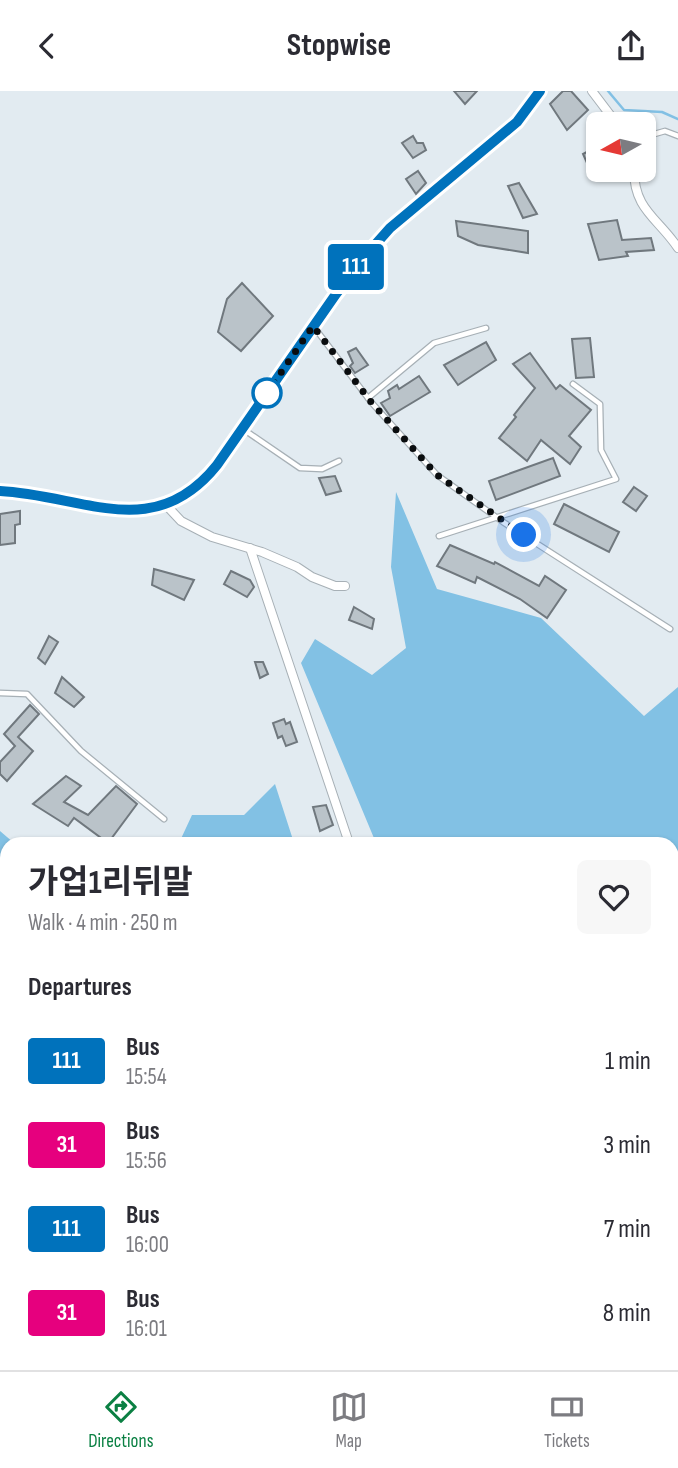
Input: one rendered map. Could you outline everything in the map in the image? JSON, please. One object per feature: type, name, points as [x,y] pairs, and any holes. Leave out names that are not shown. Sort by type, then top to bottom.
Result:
[{"type":"street","points":[[0,491],[32,493],[130,511],[153,509],[188,494],[210,474],[366,255],[390,228],[503,134],[525,113],[540,91]]},
{"type":"street","points":[[592,91],[608,112]]},
{"type":"street","points":[[634,182],[646,212],[667,232],[678,248]]},
{"type":"street","points":[[166,505],[181,521],[201,532],[250,548],[335,586],[345,586]]},
{"type":"street","points":[[250,548],[347,837]]},
{"type":"lane","points":[[656,134],[665,131],[678,136]]},
{"type":"lane","points":[[313,326],[368,398],[437,475],[496,517],[670,629]]},
{"type":"lane","points":[[368,398],[434,343],[486,328]]},
{"type":"lane","points":[[439,536],[615,479],[601,450],[600,404],[573,384]]},
{"type":"lane","points":[[243,429],[300,468],[322,470],[339,461]]},
{"type":"lane","points":[[0,693],[27,694],[81,751],[164,819]]},
{"type":"shaded area","points":[[396,492],[437,589],[541,618],[644,716],[678,687],[678,837],[374,837],[301,663],[315,639],[372,675],[406,648],[391,567]]},
{"type":"shaded area","points":[[275,784],[292,837],[182,837],[192,815],[244,815]]},
{"type":"building","points":[[454,91],[477,91],[465,104]]},
{"type":"building","points":[[563,91],[571,91],[588,110],[567,130],[550,104]]},
{"type":"building","points":[[413,136],[417,143],[423,143],[426,150],[413,158],[402,143]]},
{"type":"building","points":[[418,171],[426,183],[416,194],[406,179]]},
{"type":"building","points":[[519,183],[537,214],[523,218],[508,186]]},
{"type":"building","points":[[617,220],[622,240],[651,238],[654,250],[626,252],[628,256],[599,260],[588,224]]},
{"type":"building","points":[[456,221],[528,231],[528,253],[478,245],[458,236]]},
{"type":"building","points":[[242,283],[273,316],[241,351],[218,332],[227,299]]},
{"type":"building","points":[[590,338],[594,377],[576,378],[572,339]]},
{"type":"building","points":[[486,342],[496,360],[458,385],[444,365]]},
{"type":"building","points":[[356,348],[368,365],[355,373],[350,366],[353,363],[348,352]]},
{"type":"building","points":[[530,353],[556,389],[560,385],[591,410],[569,436],[581,447],[570,464],[541,440],[527,461],[499,438],[535,388],[513,364]]},
{"type":"building","points":[[419,376],[430,392],[390,416],[381,403],[390,398],[388,391],[397,385],[399,389]]},
{"type":"building","points":[[553,458],[560,476],[496,500],[489,481]]},
{"type":"building","points":[[335,476],[341,491],[326,495],[319,478]]},
{"type":"building","points":[[634,487],[647,496],[636,511],[623,502]]},
{"type":"building","points":[[564,504],[619,532],[609,552],[554,524]]},
{"type":"building","points":[[20,511],[20,524],[15,525],[15,543],[0,545],[0,514]]},
{"type":"building","points":[[450,545],[494,564],[495,562],[539,586],[545,576],[566,590],[547,618],[520,599],[477,577],[475,583],[437,566]]},
{"type":"building","points":[[154,569],[194,580],[184,600],[152,585]]},
{"type":"building","points":[[231,571],[250,580],[254,587],[247,597],[224,584]]},
{"type":"building","points":[[354,607],[374,619],[372,629],[349,620]]},
{"type":"building","points":[[49,636],[58,642],[45,664],[38,658]]},
{"type":"building","points":[[255,662],[263,662],[268,674],[260,678]]},
{"type":"building","points":[[62,677],[84,697],[74,707],[55,693]]},
{"type":"building","points":[[30,705],[39,714],[18,737],[33,751],[7,781],[0,774],[0,762],[15,746],[4,734]]},
{"type":"building","points":[[284,719],[286,724],[290,722],[297,742],[286,746],[282,736],[278,738],[273,723]]},
{"type":"building","points":[[66,776],[81,786],[64,802],[88,815],[116,786],[137,804],[112,837],[100,837],[74,818],[68,826],[33,804]]},
{"type":"building","points":[[326,805],[333,825],[320,831],[313,807]]},
{"type":"waterway","points":[[608,91],[624,110],[662,112],[678,119]]},
{"type":"bus line","name":"111","points":[[0,491],[32,493],[130,511],[153,509],[188,494],[217,465],[366,255],[390,228],[517,122],[540,91]]},
{"type":"route","points":[[267,393],[313,326],[371,402],[437,475],[524,535]]}]
